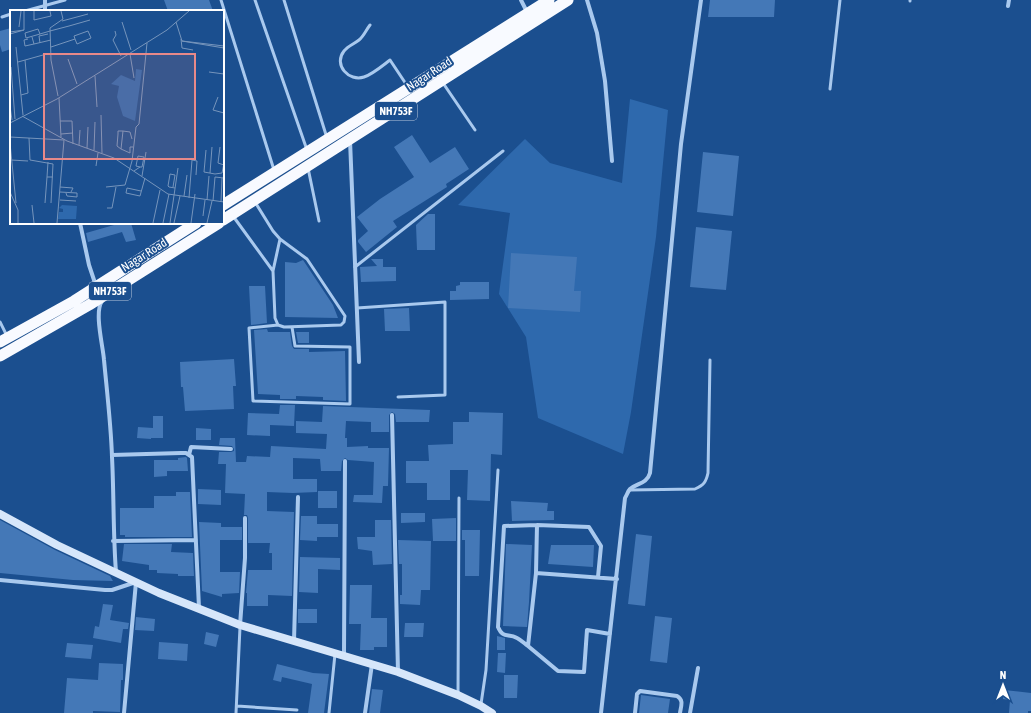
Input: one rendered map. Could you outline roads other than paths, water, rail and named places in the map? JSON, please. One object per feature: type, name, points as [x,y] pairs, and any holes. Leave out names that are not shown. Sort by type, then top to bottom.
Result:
[{"type":"highway","name":"Nagar Road","points":[[224,203],[328,140],[549,0]]},
{"type":"highway","name":"Nagar Road","points":[[227,218],[568,0]]},
{"type":"highway","name":"Nagar Road","points":[[4,340],[96,287],[194,224]]},
{"type":"highway","name":"Nagar Road","points":[[0,356],[109,292],[213,225]]},
{"type":"main road","points":[[0,514],[57,545],[116,573],[240,625],[398,672],[481,706],[492,713]]},
{"type":"street","points":[[45,0],[45,9]]},
{"type":"street","points":[[521,0],[528,14]]},
{"type":"street","points":[[587,0],[597,33],[605,81],[612,162]]},
{"type":"street","points":[[601,713],[625,498],[630,490],[645,482],[649,478],[650,473],[681,144],[701,0]]},
{"type":"street","points":[[1008,6],[1009,0]]},
{"type":"street","points":[[350,140],[360,362]]},
{"type":"street","points":[[80,224],[89,265],[96,287]]},
{"type":"street","points":[[109,292],[100,304],[99,319],[112,455],[113,541],[116,573]]},
{"type":"street","points":[[392,415],[398,672]]},
{"type":"street","points":[[199,608],[192,462],[190,455],[191,447],[231,449]]},
{"type":"street","points":[[112,455],[181,453],[190,455]]},
{"type":"street","points":[[344,655],[345,461]]},
{"type":"street","points":[[294,641],[298,497]]},
{"type":"street","points":[[240,625],[245,558],[244,518]]},
{"type":"street","points":[[598,577],[601,546],[589,527],[537,525],[504,526],[498,627],[500,633],[516,637],[558,671],[584,672],[587,630],[610,634]]},
{"type":"street","points":[[528,646],[536,573],[537,525]]},
{"type":"street","points":[[113,541],[196,540]]},
{"type":"street","points":[[536,573],[617,579]]},
{"type":"street","points":[[0,580],[105,590],[112,590],[136,582],[124,713]]},
{"type":"street","points":[[365,713],[372,664]]},
{"type":"street","points":[[690,713],[698,668]]},
{"type":"street","points":[[635,713],[637,694],[640,691],[677,696],[682,701],[680,713]]},
{"type":"lane","points":[[35,10],[45,9],[66,0]]},
{"type":"lane","points":[[221,0],[275,173]]},
{"type":"lane","points":[[256,0],[308,152]]},
{"type":"lane","points":[[284,0],[328,140]]},
{"type":"lane","points":[[830,89],[840,0]]},
{"type":"lane","points":[[2,17],[10,14]]},
{"type":"lane","points":[[370,25],[358,41],[344,51],[340,63],[342,68],[346,74],[357,78],[364,77],[374,72],[390,60],[409,88]]},
{"type":"lane","points":[[442,81],[475,130]]},
{"type":"lane","points":[[356,267],[503,151]]},
{"type":"lane","points":[[308,167],[319,221]]},
{"type":"lane","points":[[254,201],[273,231],[280,239],[307,259],[345,316],[344,322],[341,325],[292,327],[278,325],[249,328],[252,401],[350,404],[350,346],[295,346],[292,327]]},
{"type":"lane","points":[[227,218],[273,271]]},
{"type":"lane","points":[[278,325],[275,318],[273,271],[280,239]]},
{"type":"lane","points":[[357,308],[445,302],[445,395],[398,397]]},
{"type":"lane","points":[[0,322],[4,340]]},
{"type":"lane","points":[[630,490],[695,489],[702,486],[706,482],[708,473],[710,360]]},
{"type":"lane","points":[[481,706],[486,670],[498,470]]},
{"type":"lane","points":[[458,696],[459,498]]},
{"type":"lane","points":[[236,713],[240,625]]},
{"type":"lane","points":[[328,713],[335,653]]},
{"type":"lane","points":[[236,706],[297,710]]}]
